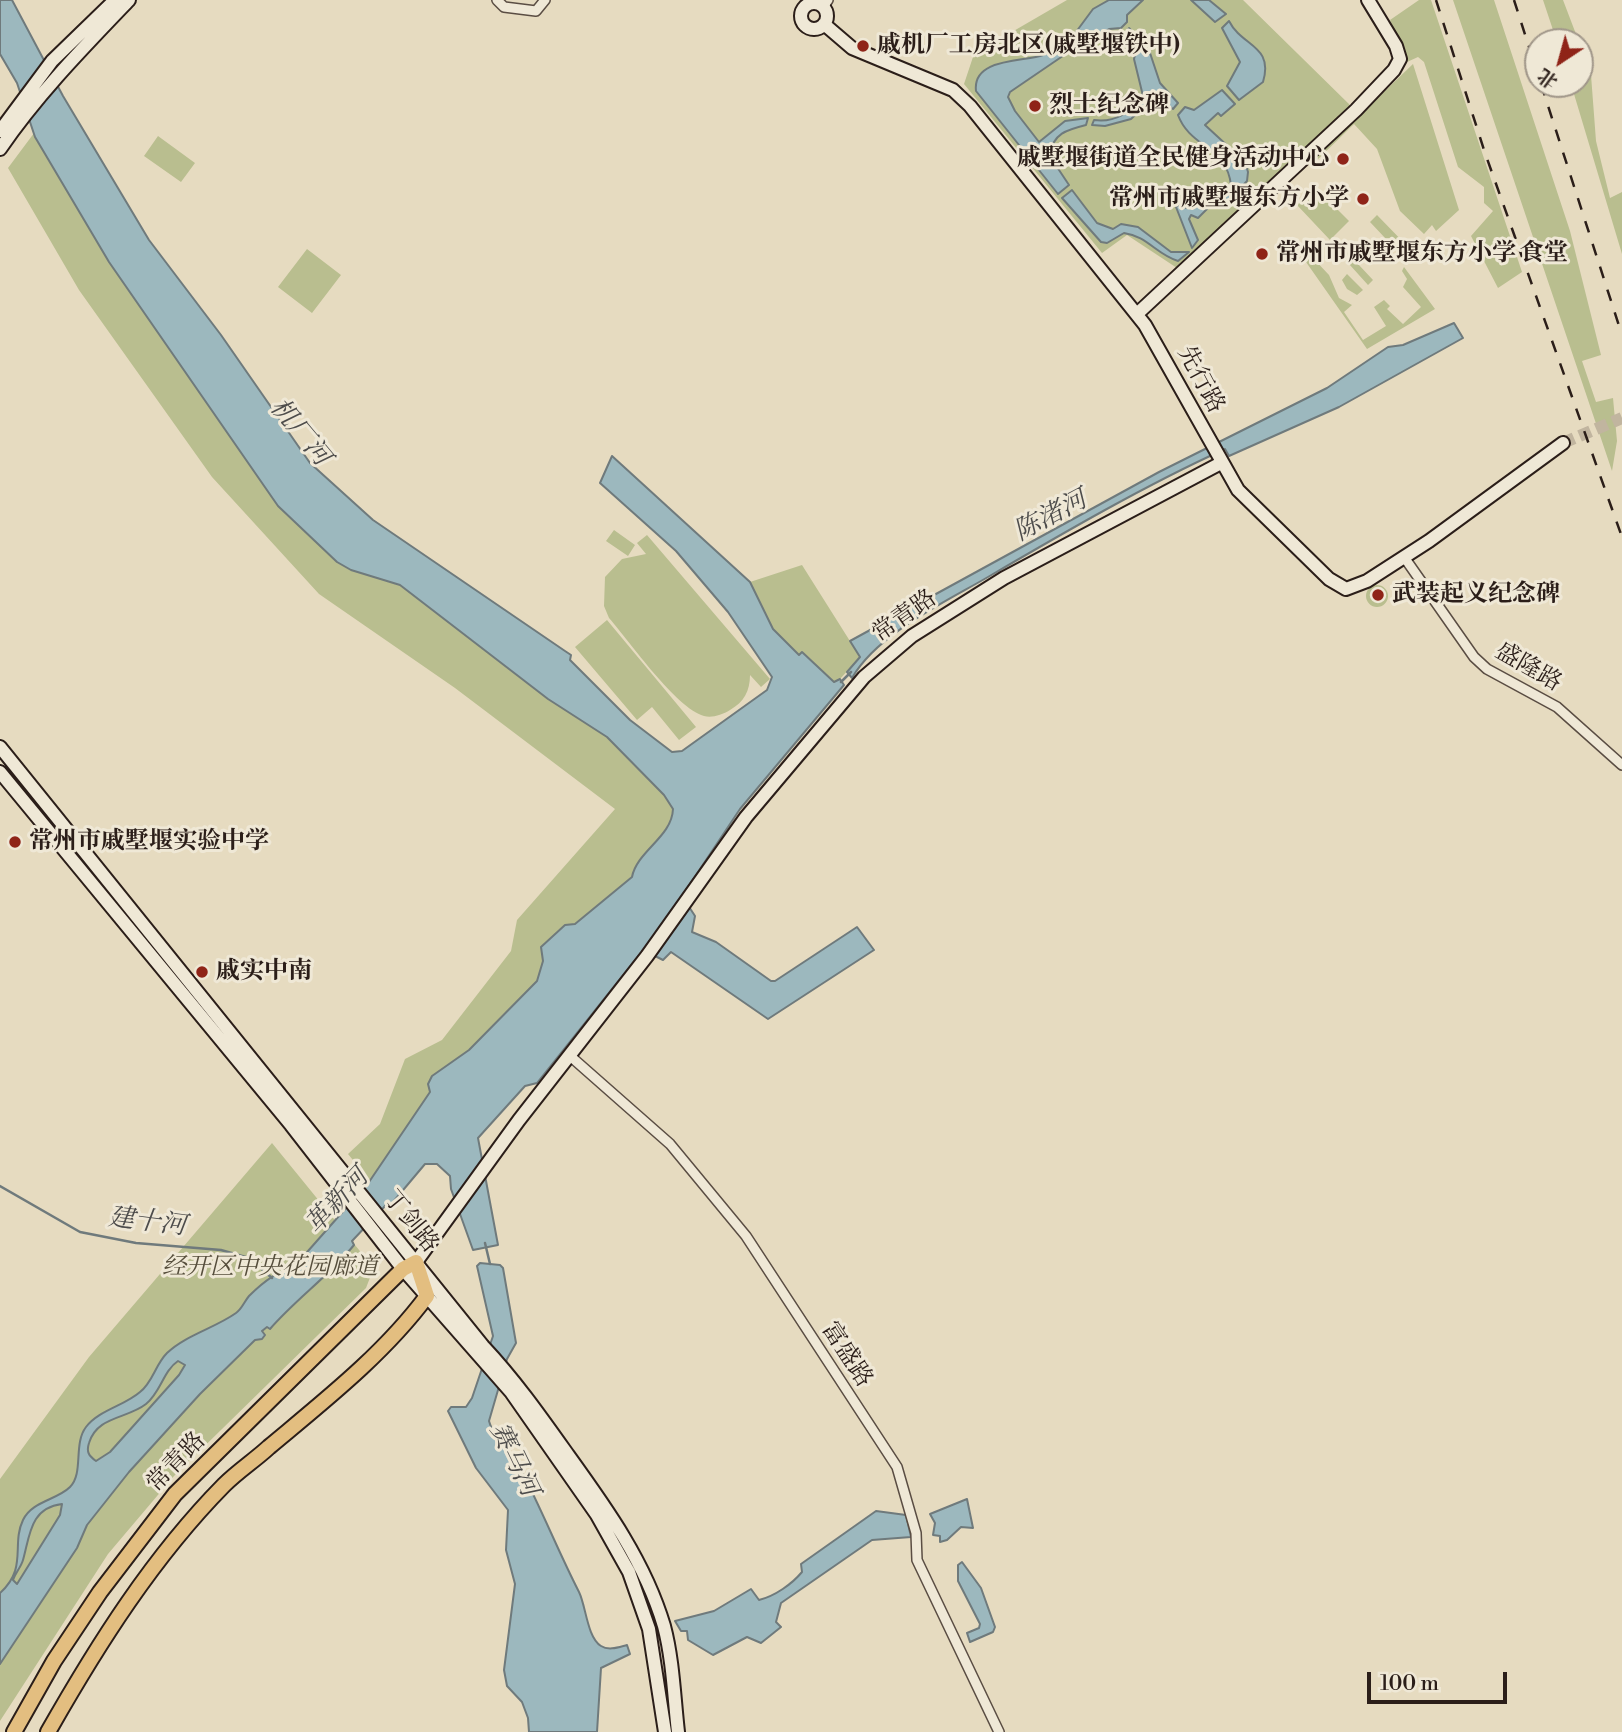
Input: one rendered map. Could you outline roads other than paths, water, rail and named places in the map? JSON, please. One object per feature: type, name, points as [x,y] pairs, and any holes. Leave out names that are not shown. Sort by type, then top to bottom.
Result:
[{"type":"main road","points":[[0,131],[52,61],[115,0]]},
{"type":"main road","points":[[0,149],[21,118],[57,76],[129,0]]},
{"type":"main road","points":[[1137,314],[1356,110],[1394,71],[1400,59],[1396,46],[1367,0]]},
{"type":"main road","points":[[817,3],[827,15],[824,24],[814,29],[804,25],[801,14],[817,3]]},
{"type":"main road","name":"先行路","points":[[824,24],[852,48],[953,90],[970,106],[1137,314],[1238,490],[1329,579],[1346,589],[1367,581],[1404,557],[1563,443]]},
{"type":"main road","name":"常青路","points":[[14,1732],[54,1661],[100,1591],[175,1494],[402,1269],[416,1262],[569,1055],[647,956],[746,817],[849,694],[889,653],[1004,578],[1219,460]]},
{"type":"main road","name":"丁剑路","points":[[0,747],[351,1193],[375,1233],[402,1269],[481,1350],[512,1377],[629,1543],[663,1625],[671,1661],[678,1732]]},
{"type":"main road","name":"丁剑路","points":[[0,772],[291,1125],[416,1262],[597,1515],[629,1572],[654,1651],[665,1732]]},
{"type":"main road","points":[[416,1262],[427,1296]]},
{"type":"main road","name":"常青路","points":[[48,1732],[105,1636],[148,1575],[226,1483],[332,1393],[411,1318],[427,1296]]},
{"type":"street","points":[[497,0],[504,7],[536,11],[545,0]]},
{"type":"street","name":"盛隆路","points":[[1404,557],[1474,657],[1487,669],[1558,707],[1622,765]]},
{"type":"street","name":"富盛路","points":[[569,1055],[670,1144],[746,1236],[897,1468],[916,1533],[917,1560],[999,1732]]},
{"type":"water","points":[[0,0],[12,0],[63,96],[149,240],[221,335],[310,463],[373,520],[571,655],[570,660],[630,720],[672,752],[682,751],[767,690],[772,677],[728,612],[676,551],[600,483],[612,456],[750,582],[773,629],[799,655],[802,652],[834,682],[840,679],[844,685],[740,809],[682,896],[695,916],[692,932],[716,942],[771,981],[775,981],[857,927],[874,950],[768,1019],[671,952],[663,960],[643,950],[537,1083],[525,1086],[478,1138],[498,1245],[473,1250],[451,1189],[450,1176],[437,1164],[425,1164],[388,1208],[386,1205],[352,1241],[354,1245],[344,1256],[270,1329],[267,1327],[262,1331],[265,1335],[262,1339],[255,1340],[200,1394],[129,1472],[87,1525],[77,1548],[0,1664],[0,1593],[14,1575],[23,1520],[32,1509],[70,1487],[77,1474],[80,1442],[86,1427],[98,1416],[140,1392],[167,1353],[192,1336],[236,1313],[264,1283],[293,1268],[369,1182],[430,1092],[428,1084],[432,1076],[469,1050],[537,981],[543,961],[541,947],[565,925],[575,924],[632,877],[640,859],[667,828],[673,809],[664,795],[607,737],[548,699],[400,585],[351,570],[337,562],[278,506],[109,262],[35,137],[17,83],[0,54]],"holes":[[[178,1361],[185,1365],[179,1375],[110,1452],[96,1461],[88,1449],[93,1434],[106,1423],[146,1404]],[[62,1504],[60,1515],[17,1584],[13,1580],[22,1563],[33,1524],[43,1511]]]},
{"type":"water","points":[[1109,0],[1143,0],[1127,15],[1127,22],[1121,28],[1109,29],[1083,44],[1076,32],[1093,9]]},
{"type":"water","points":[[1191,0],[1209,0],[1226,14],[1215,22]]},
{"type":"water","points":[[1229,21],[1241,36],[1261,53],[1264,61],[1263,82],[1239,100],[1227,86],[1240,62],[1222,28]]},
{"type":"water","points":[[1129,28],[1150,53],[1160,83],[1178,103],[1173,109],[1166,104],[1149,102],[1131,119],[1105,126],[1092,125],[1094,120],[1109,120],[1122,115],[1143,96],[1134,59],[1136,51],[1126,32]]},
{"type":"water","points":[[1070,36],[1076,47],[1010,92],[1008,97],[1015,111],[1039,142],[1065,121],[1088,118],[1086,125],[1062,134],[1051,148],[1049,155],[1069,185],[1058,194],[976,91],[977,80],[982,72],[1002,63],[1043,55]]},
{"type":"water","points":[[1222,90],[1235,104],[1221,116],[1218,113],[1205,125],[1245,162],[1247,181],[1225,205],[1210,206],[1198,218],[1191,215],[1189,219],[1198,240],[1192,248],[1176,207],[1180,204],[1188,208],[1219,197],[1231,186],[1223,163],[1191,135],[1178,115],[1185,107],[1194,110]]},
{"type":"water","points":[[1072,190],[1097,223],[1113,229],[1121,224],[1138,227],[1171,252],[1189,252],[1178,261],[1139,238],[1124,233],[1107,243],[1101,242],[1062,198]]},
{"type":"water","points":[[1454,323],[1463,338],[1339,407],[1229,456],[1225,449],[1105,510],[913,620],[878,647],[852,678],[847,672],[860,657],[850,641],[1159,472],[1327,388],[1388,347],[1403,345]]},
{"type":"water","points":[[480,1263],[500,1265],[503,1268],[516,1343],[507,1359],[489,1421],[491,1428],[529,1485],[579,1592],[596,1642],[607,1648],[627,1645],[630,1654],[601,1668],[597,1732],[529,1732],[528,1718],[522,1702],[507,1686],[504,1670],[515,1584],[506,1550],[508,1510],[476,1468],[448,1411],[451,1407],[466,1407],[472,1398],[493,1336],[477,1266]]},
{"type":"water","points":[[967,1499],[973,1528],[961,1527],[947,1540],[940,1542],[940,1536],[933,1535],[935,1523],[930,1514]]},
{"type":"water","points":[[876,1511],[906,1515],[911,1537],[872,1540],[781,1603],[776,1622],[781,1627],[761,1643],[747,1637],[713,1655],[688,1640],[687,1631],[681,1631],[675,1621],[714,1611],[751,1589],[759,1600],[777,1593],[802,1572],[801,1564]]},
{"type":"water","points":[[962,1562],[981,1588],[995,1627],[993,1632],[970,1642],[967,1633],[979,1628],[980,1624],[958,1581],[958,1565]]},
{"type":"waterway","name":"陈渚河","points":[[841,682],[851,672]]},
{"type":"waterway","name":"建十河","points":[[0,1186],[80,1232],[136,1243],[221,1250],[249,1258],[272,1278]]},
{"type":"waterway","name":"赛马河","points":[[485,1243],[490,1264]]},
{"type":"tunnel","points":[[1563,443],[1622,418]]},
{"type":"railway","points":[[1436,0],[1485,153],[1622,537]]},
{"type":"railway","points":[[1514,0],[1524,31]]},
{"type":"railway","points":[[1546,98],[1622,335]]},
{"type":"place","name":"戚机厂工房北区(戚墅堰铁中)","points":[[863,46]]},
{"type":"place","name":"烈士纪念碑","points":[[1035,106]]},
{"type":"place","name":"戚墅堰街道全民健身活动中心","points":[[1343,159]]},
{"type":"place","name":"常州市戚墅堰东方小学","points":[[1363,199]]},
{"type":"place","name":"常州市戚墅堰东方小学 食堂","points":[[1262,254]]},
{"type":"place","name":"武装起义纪念碑","points":[[1378,595]]},
{"type":"place","name":"常州市戚墅堰实验中学","points":[[15,842]]},
{"type":"place","name":"戚实中南","points":[[202,972]]},
{"type":"water label","name":"机厂河","points":[[299,433]]},
{"type":"water label","name":"革新河","points":[[338,1202]]},
{"type":"park label","name":"经开区中央花园廊道","points":[[270,1268]]}]
